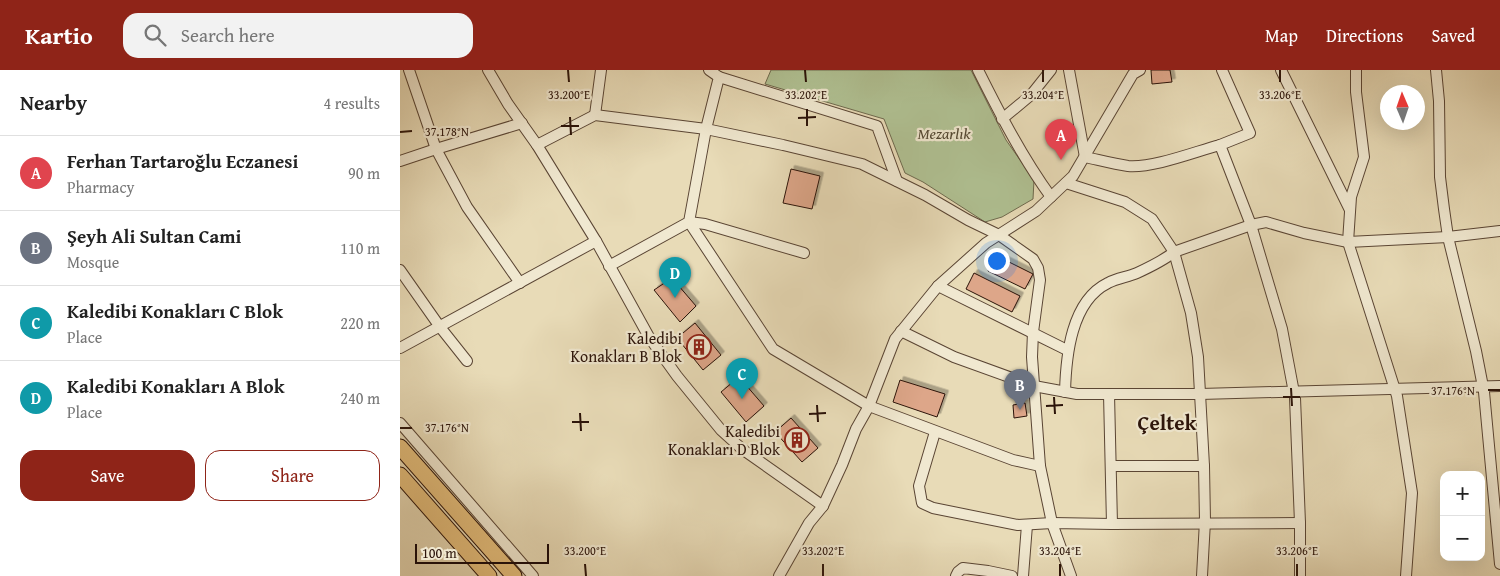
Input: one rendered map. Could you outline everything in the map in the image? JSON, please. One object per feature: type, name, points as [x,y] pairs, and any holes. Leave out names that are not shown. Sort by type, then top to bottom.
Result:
[{"type":"highway","points":[[400,447],[514,576]]},
{"type":"highway","points":[[400,475],[489,576]]},
{"type":"street","points":[[409,70],[436,149],[468,207],[520,283]]},
{"type":"street","points":[[488,70],[596,241],[649,338],[677,376],[721,430],[742,449],[823,506]]},
{"type":"street","points":[[595,115],[601,70]]},
{"type":"street","points":[[709,70],[719,77],[878,126],[897,181]]},
{"type":"street","points":[[978,70],[1002,119],[1050,197]]},
{"type":"street","points":[[1002,119],[1031,95],[1051,70]]},
{"type":"street","points":[[1069,70],[1085,156]]},
{"type":"street","points":[[779,576],[809,523],[823,506],[856,429],[869,406],[895,339],[938,286],[986,243],[1036,211],[1073,176],[1100,127],[1133,74],[1140,70]]},
{"type":"street","points":[[1085,156],[1128,166],[1138,166],[1152,164],[1220,145],[1250,133],[1222,70]]},
{"type":"street","points":[[1280,70],[1350,212]]},
{"type":"street","points":[[1356,70],[1356,92],[1364,158],[1351,197],[1348,242],[1395,389],[1412,493],[1406,576]]},
{"type":"street","points":[[1436,70],[1439,101],[1440,177],[1448,237],[1483,386],[1500,564]]},
{"type":"street","points":[[719,77],[706,130],[689,222],[773,349],[869,406],[1013,460],[1040,466]]},
{"type":"street","points":[[537,145],[595,115],[706,130],[862,164],[925,195],[968,220],[999,234],[1033,259],[1038,268],[1040,280],[1033,332],[1034,386],[1040,466],[1052,523],[1071,576]]},
{"type":"street","points":[[400,161],[522,123]]},
{"type":"street","points":[[1220,145],[1251,225],[1282,329],[1293,392],[1300,523],[1300,576]]},
{"type":"street","points":[[1066,183],[1125,202],[1152,219],[1174,252],[1191,313],[1198,357],[1204,466],[1205,523],[1202,576]]},
{"type":"street","points":[[610,266],[689,222],[705,224],[804,253]]},
{"type":"street","points":[[1065,392],[1068,350],[1075,326],[1088,301],[1108,283],[1137,273],[1167,258],[1174,252],[1251,225],[1266,222],[1304,233],[1348,242],[1448,237],[1500,230]]},
{"type":"street","points":[[400,348],[596,241]]},
{"type":"street","points":[[400,270],[440,327],[467,361]]},
{"type":"street","points":[[938,286],[1068,350]]},
{"type":"street","points":[[901,331],[954,357],[1034,386],[1077,394],[1200,394],[1500,386]]},
{"type":"street","points":[[1109,394],[1112,524]]},
{"type":"street","points":[[400,423],[533,576]]},
{"type":"street","points":[[935,432],[919,486],[922,503],[933,508],[1018,525],[1052,523],[1300,523]]},
{"type":"street","points":[[1111,466],[1204,466]]},
{"type":"street","points":[[1023,576],[1027,525]]},
{"type":"street","points":[[956,576],[963,568],[1012,576]]},
{"type":"green space","name":"Mezarlık","points":[[771,70],[971,70],[1006,140],[1034,180],[1033,199],[1002,217],[985,222],[923,182],[905,173],[884,119],[765,84]]},
{"type":"building","points":[[1151,70],[1170,70],[1172,82],[1152,84]]},
{"type":"building","points":[[791,169],[820,176],[812,209],[783,203]]},
{"type":"building","points":[[995,255],[1033,274],[1025,289],[988,271]]},
{"type":"building","points":[[974,273],[1020,296],[1012,312],[966,289]]},
{"type":"building","points":[[672,278],[696,306],[680,322],[654,290]]},
{"type":"building","name":"Kaledibi Konakları B Blok","points":[[695,323],[721,355],[703,370],[677,338]]},
{"type":"building","points":[[739,377],[764,406],[746,422],[721,392]]},
{"type":"building","points":[[900,380],[945,394],[937,417],[893,402]]},
{"type":"building","points":[[1025,403],[1027,416],[1014,418],[1013,405]]},
{"type":"building","name":"Kaledibi Konakları D Blok","points":[[791,418],[818,448],[802,462],[775,432]]},
{"type":"place","name":"Ferhan Tartaroğlu Eczanesi","points":[[1061,160]]},
{"type":"place","name":"Kaledibi Konakları A Blok","points":[[675,298]]},
{"type":"place","name":"Kaledibi Konakları B Blok","points":[[699,347]]},
{"type":"place","name":"Kaledibi Konakları C Blok","points":[[742,399]]},
{"type":"place","name":"Şeyh Ali Sultan Cami","points":[[1020,410]]},
{"type":"place","name":"Kaledibi Konakları D Blok","points":[[797,440]]},
{"type":"district","name":"Çeltek","points":[[1167,422]]}]
